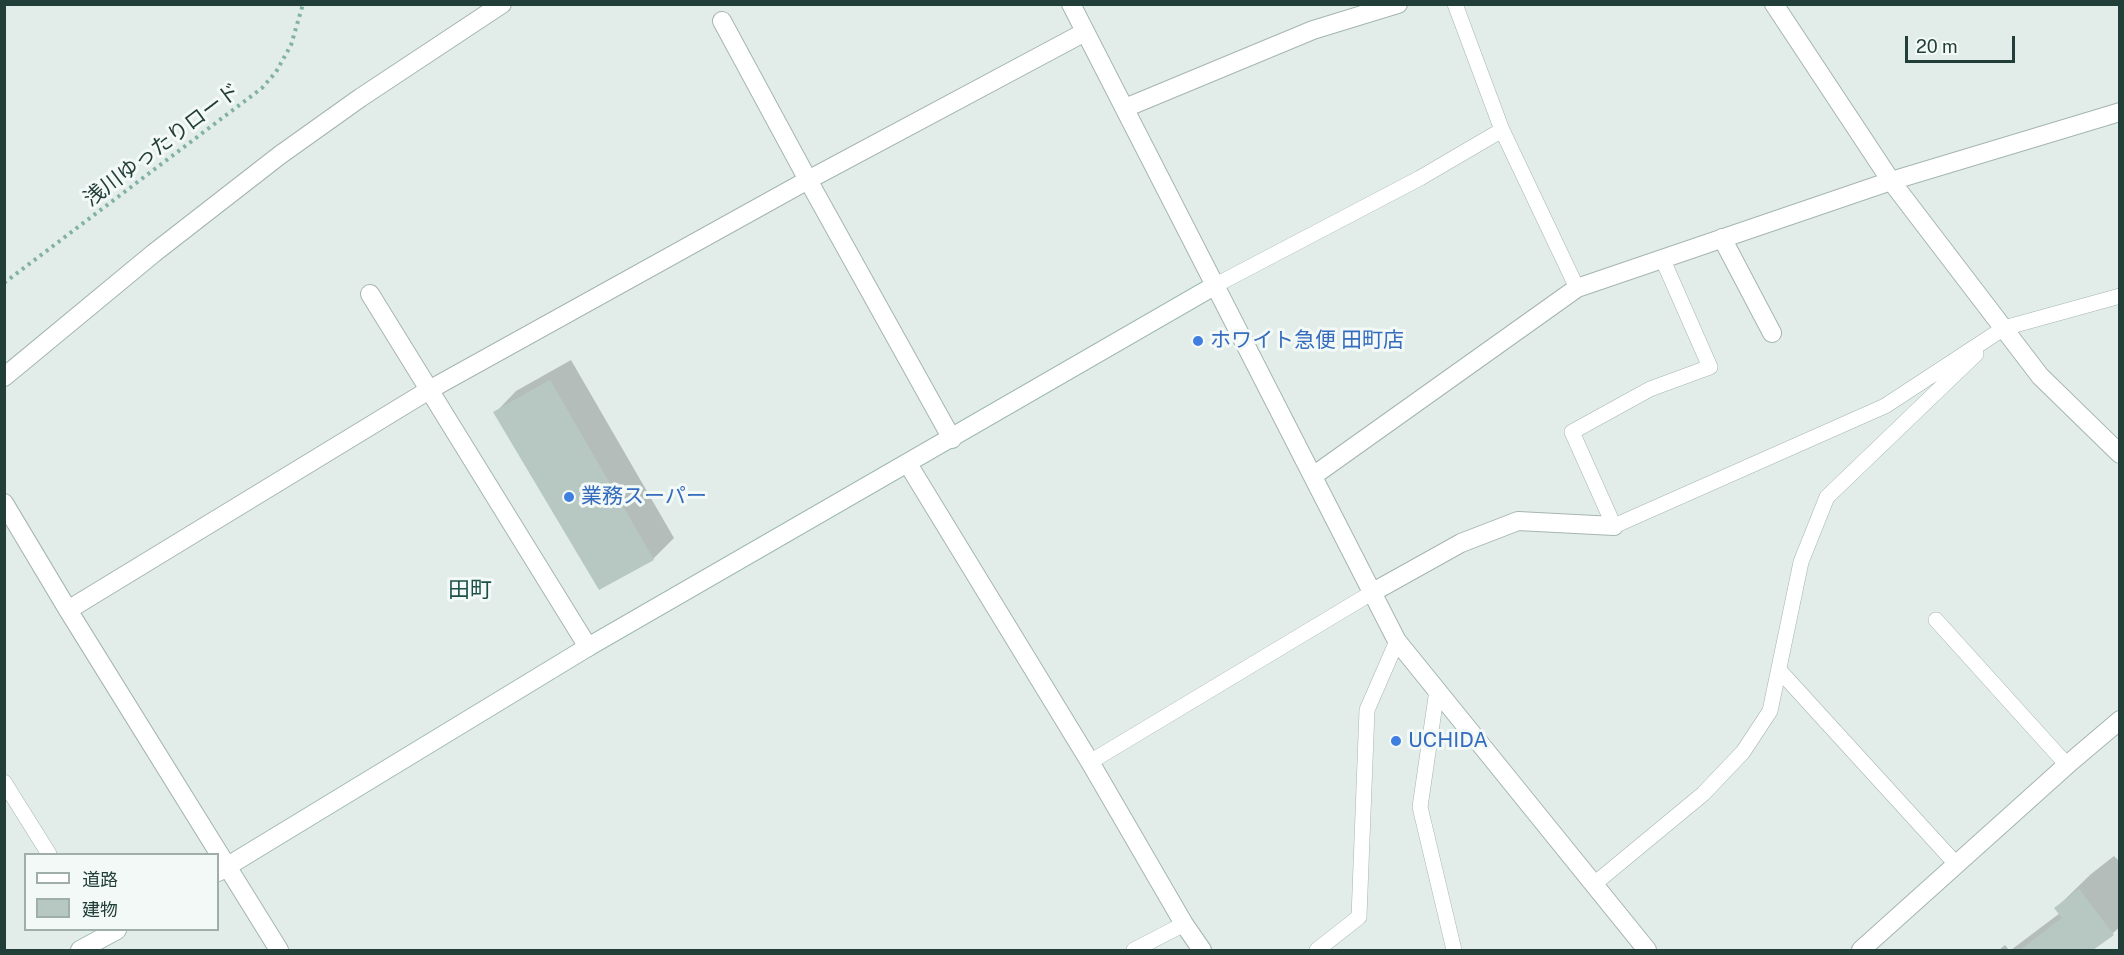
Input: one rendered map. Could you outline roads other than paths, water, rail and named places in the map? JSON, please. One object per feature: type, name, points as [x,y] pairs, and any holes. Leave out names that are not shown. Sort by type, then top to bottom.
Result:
[{"type":"street","points":[[4,377],[180,232],[280,155],[360,98],[502,4]]},
{"type":"street","points":[[1071,4],[1397,641],[1647,951]]},
{"type":"street","points":[[1125,108],[1313,30],[1398,4]]},
{"type":"street","points":[[1774,4],[1891,181],[2040,376],[2120,454]]},
{"type":"street","points":[[722,21],[952,439]]},
{"type":"street","points":[[68,610],[429,390],[808,180],[1085,32]]},
{"type":"street","points":[[1313,476],[1577,288],[1891,181],[2120,112]]},
{"type":"street","points":[[1722,238],[1772,333]]},
{"type":"street","points":[[279,951],[223,869],[588,647],[1214,286]]},
{"type":"street","points":[[370,294],[588,647]]},
{"type":"street","points":[[908,464],[1202,951]]},
{"type":"street","points":[[4,503],[213,853]]},
{"type":"street","points":[[1373,592],[1461,543],[1518,521],[1614,526]]},
{"type":"street","points":[[1861,951],[2120,720]]},
{"type":"street","points":[[80,951],[97,934],[112,931]]},
{"type":"lane","points":[[1455,4],[1502,130],[1577,288]]},
{"type":"lane","points":[[1214,286],[1420,178],[1502,130]]},
{"type":"lane","points":[[1662,258],[1710,368],[1650,389],[1572,432],[1614,526],[1885,406],[2004,328],[2120,296]]},
{"type":"lane","points":[[1593,885],[1702,794],[1743,752],[1770,711],[1801,562],[1827,497],[2004,328]]},
{"type":"lane","points":[[1090,762],[1373,592]]},
{"type":"lane","points":[[1936,620],[2067,765]]},
{"type":"lane","points":[[1317,951],[1359,917],[1367,710],[1397,641]]},
{"type":"lane","points":[[1779,670],[1956,864]]},
{"type":"lane","points":[[1437,690],[1420,807],[1454,951]]},
{"type":"lane","points":[[4,782],[48,853]]},
{"type":"lane","points":[[1134,951],[1184,924]]},
{"type":"place","name":"ホワイト急便 田町店","points":[[1198,341]]},
{"type":"place","name":"業務スーパー","points":[[569,497]]},
{"type":"place","name":"UCHIDA","points":[[1396,741]]},
{"type":"district","name":"田町","points":[[470,590]]}]
